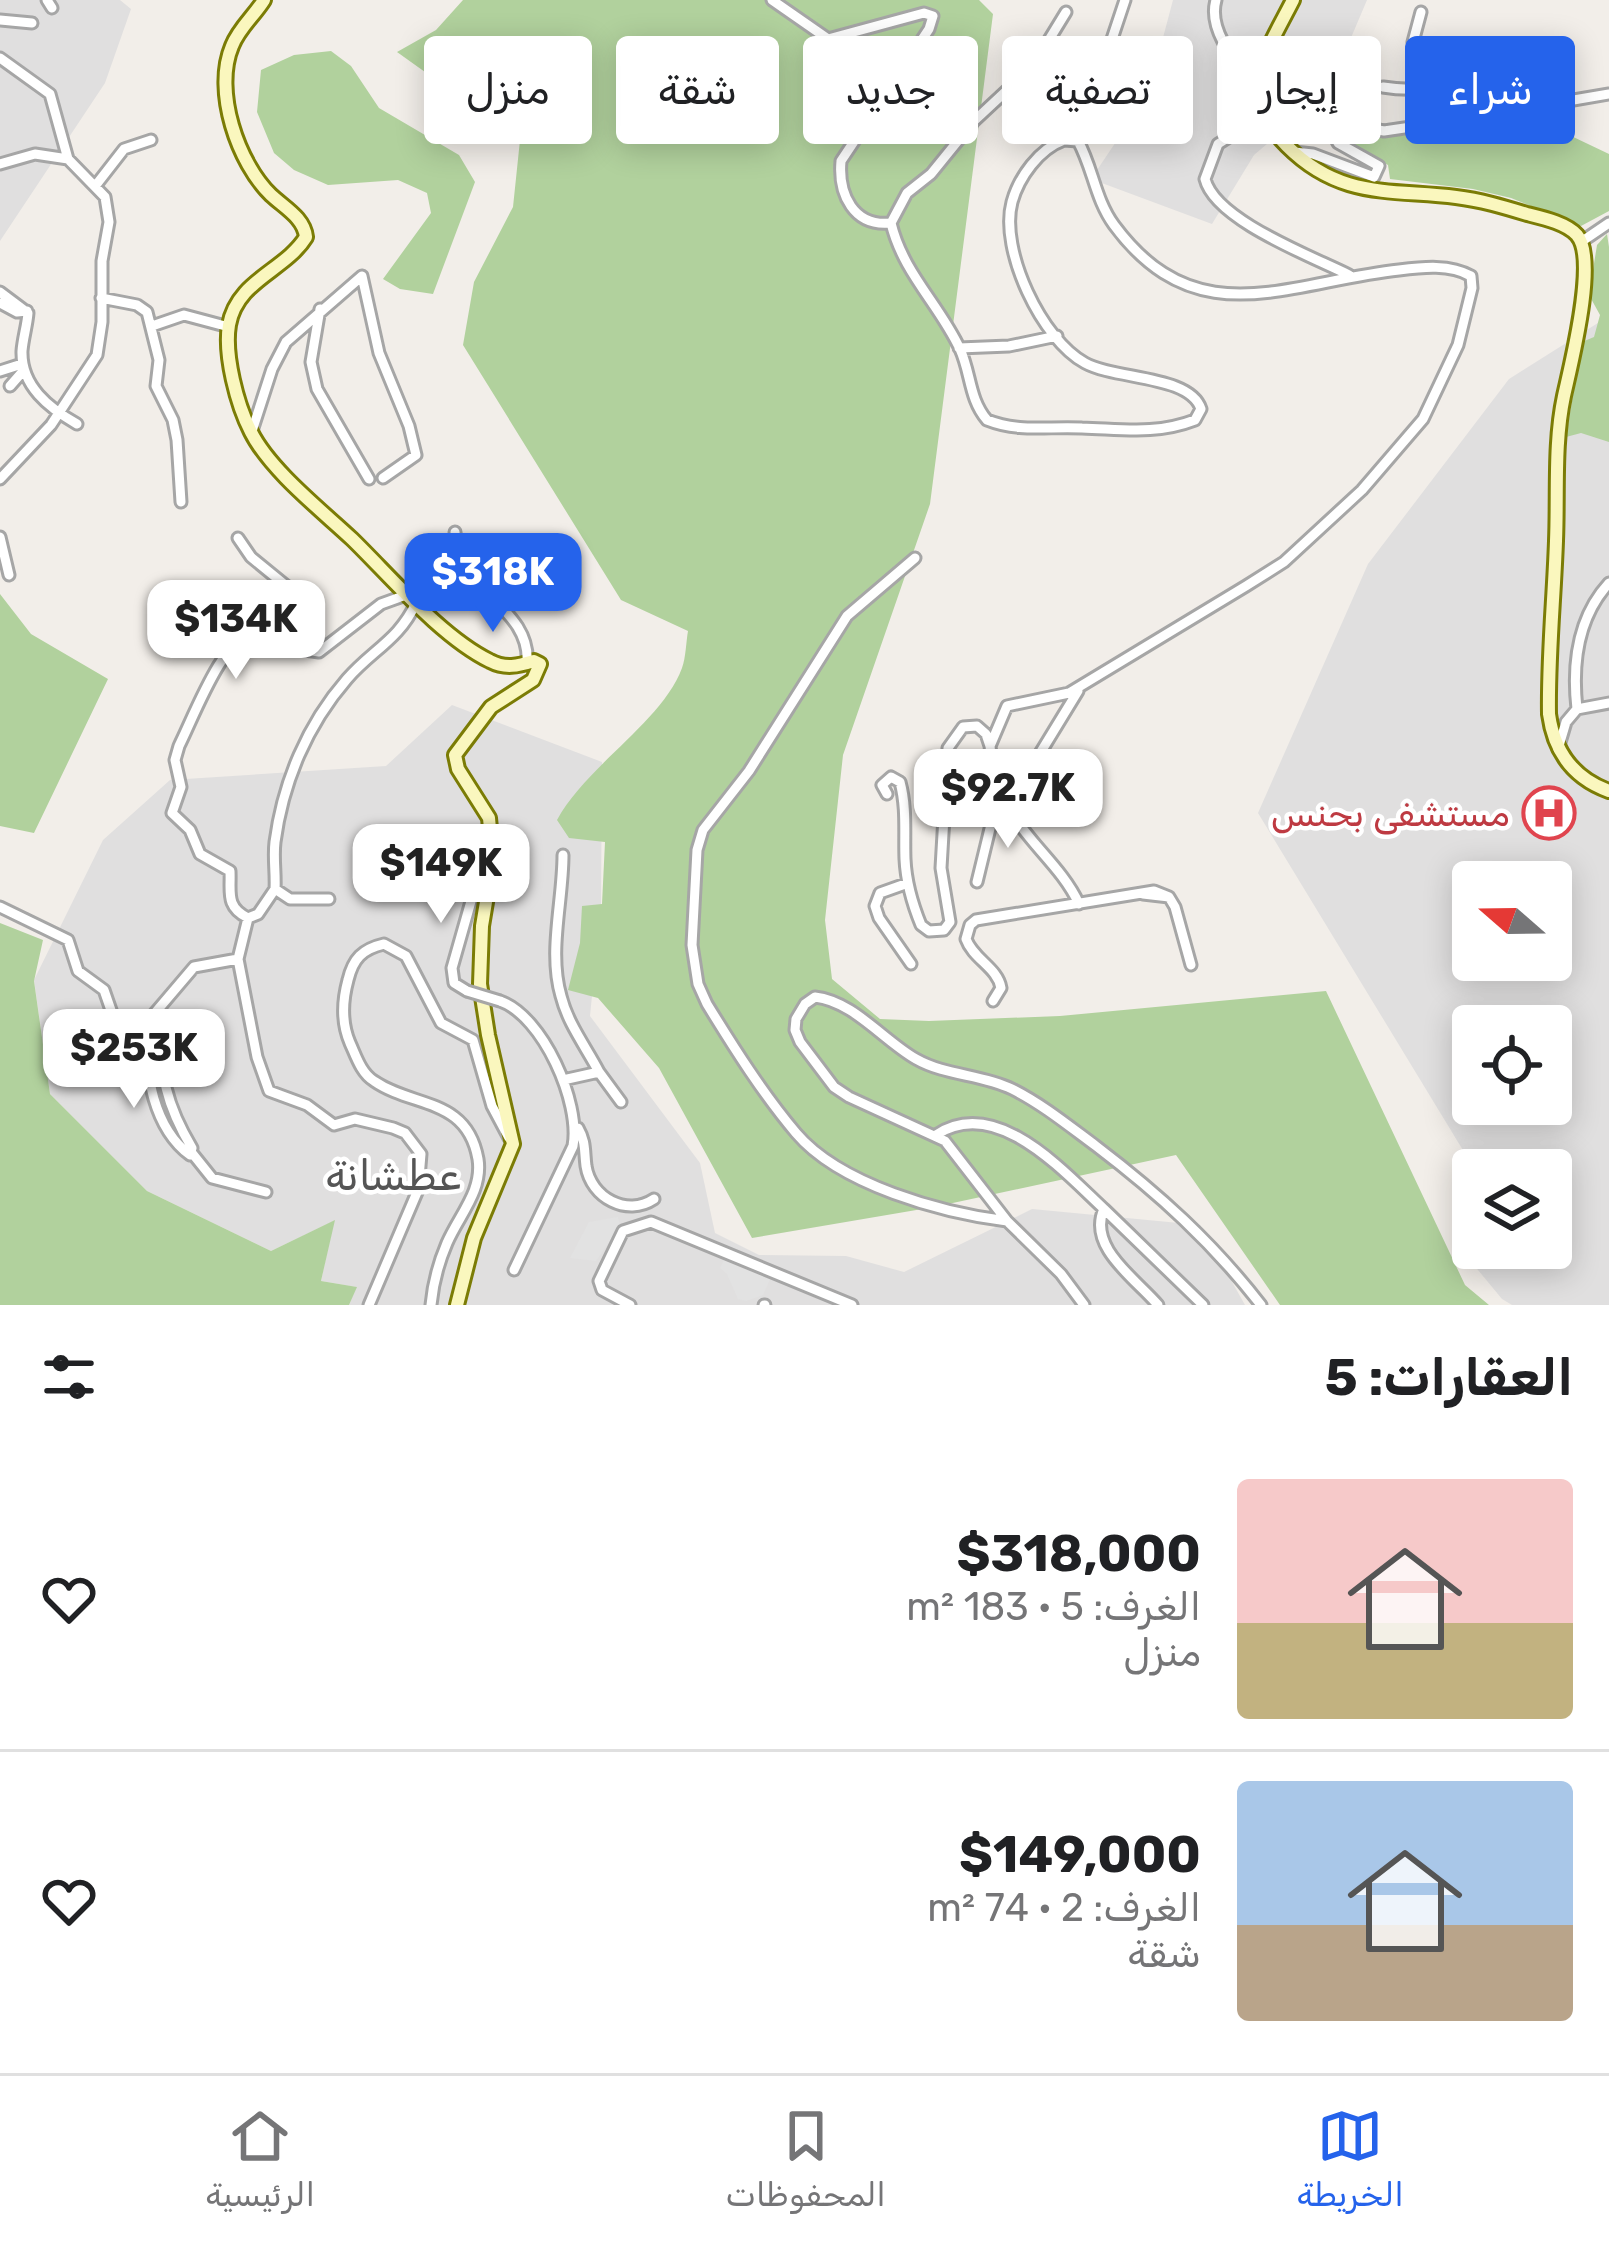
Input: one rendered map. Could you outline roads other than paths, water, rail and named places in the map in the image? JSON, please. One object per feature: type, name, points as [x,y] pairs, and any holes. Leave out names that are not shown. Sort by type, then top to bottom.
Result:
[{"type":"main road","points":[[264,0],[229,54],[229,102],[250,167],[268,192],[303,224],[306,237],[296,251],[246,290],[229,327],[231,356],[251,434],[411,599],[492,662],[509,667],[540,664],[533,680],[491,707],[455,755],[458,769],[488,813],[493,860],[482,926],[480,984],[513,1144],[474,1238],[457,1305]]},
{"type":"main road","points":[[1275,36],[1293,0]]},
{"type":"main road","points":[[1286,144],[1325,175],[1364,190],[1496,205],[1560,225],[1581,242],[1583,284],[1560,416],[1549,714],[1558,749],[1582,778],[1609,791]]},
{"type":"street","points":[[772,0],[828,39],[924,13],[933,16],[841,161],[840,182],[856,214],[871,223],[891,223]]},
{"type":"street","points":[[1113,36],[1125,0]]},
{"type":"street","points":[[1216,0],[1216,27],[1221,36]]},
{"type":"street","points":[[1053,144],[1032,164],[1013,197],[1009,223],[1016,270],[1076,358],[1097,369],[1181,387],[1200,404],[1199,416],[1161,431],[1005,427],[987,420],[979,410],[959,348],[899,255],[891,223],[908,194],[931,174],[974,121],[1033,66],[1066,12]]},
{"type":"street","points":[[1414,36],[1420,12]]},
{"type":"street","points":[[0,20],[32,23]]},
{"type":"street","points":[[0,479],[34,446],[97,355],[108,208],[97,185],[68,159],[50,94],[3,64]]},
{"type":"street","points":[[1383,88],[1405,89]]},
{"type":"street","points":[[1575,98],[1609,94]]},
{"type":"street","points":[[1293,152],[1313,154],[1374,177],[1379,166],[1333,137],[1330,128],[1335,122],[1384,131],[1405,128]]},
{"type":"street","points":[[97,185],[124,149],[151,140]]},
{"type":"street","points":[[990,746],[1007,706],[1024,699],[1060,696],[1081,686],[1284,562],[1362,490],[1423,419],[1458,345],[1472,288],[1471,276],[1460,270],[1424,267],[1349,275],[1241,296],[1200,290],[1172,278],[1142,255],[1111,220],[1079,144]]},
{"type":"street","points":[[1218,144],[1205,179],[1213,199],[1349,275]]},
{"type":"street","points":[[0,164],[35,154],[68,159]]},
{"type":"street","points":[[1581,242],[1609,223]]},
{"type":"street","points":[[251,434],[279,354],[293,333],[356,278],[364,277],[379,353],[416,454],[383,478]]},
{"type":"street","points":[[0,292],[27,310]]},
{"type":"street","points":[[101,298],[142,308],[152,326],[159,361],[156,386],[177,440],[181,502]]},
{"type":"street","points":[[0,303],[14,311],[27,310]]},
{"type":"street","points":[[320,309],[311,362],[316,388],[370,478]]},
{"type":"street","points":[[10,386],[23,367],[27,310]]},
{"type":"street","points":[[152,326],[184,316],[229,327]]},
{"type":"street","points":[[959,348],[1009,346],[1057,336]]},
{"type":"street","points":[[23,367],[35,391],[77,424]]},
{"type":"street","points":[[0,371],[23,367]]},
{"type":"street","points":[[454,532],[460,562],[521,631],[527,664]]},
{"type":"street","points":[[0,537],[10,575]]},
{"type":"street","points":[[238,538],[251,557],[310,608],[306,622],[289,630],[255,627],[237,640],[209,683],[175,760],[181,787],[173,817],[190,830],[200,854],[230,871],[229,899],[248,918],[258,914],[274,889],[278,823],[294,765],[312,727],[350,676],[398,635],[411,599],[381,604],[320,652],[298,649],[289,630]]},
{"type":"street","points":[[915,558],[836,630],[749,772],[703,830],[697,850],[692,945],[698,984],[707,1004],[797,1135],[843,1167],[911,1200],[1007,1221]]},
{"type":"street","points":[[1577,709],[1577,648],[1592,606],[1609,584]]},
{"type":"street","points":[[1001,806],[1017,791],[1081,686]]},
{"type":"street","points":[[1558,749],[1566,722],[1577,709],[1609,703]]},
{"type":"street","points":[[887,794],[883,782],[896,779],[904,795],[908,883],[923,928],[934,932],[946,928],[950,917],[941,868],[948,748],[954,734],[969,724],[983,730],[1001,806],[977,882]]},
{"type":"street","points":[[1001,806],[1062,873],[1079,904]]},
{"type":"street","points":[[490,832],[452,968],[454,983],[524,1016],[563,1080],[585,1140],[588,1172],[612,1203],[634,1208],[653,1199]]},
{"type":"street","points":[[562,855],[556,969],[560,993],[568,1019],[621,1102]]},
{"type":"street","points":[[908,883],[880,893],[875,906],[911,964]]},
{"type":"street","points":[[274,889],[290,899],[329,899]]},
{"type":"street","points":[[992,1000],[1001,984],[968,945],[970,925],[983,917],[1143,895],[1168,897],[1191,965]]},
{"type":"street","points":[[0,907],[68,940],[78,971],[104,990],[113,1016],[143,1028]]},
{"type":"street","points":[[248,918],[238,959],[268,1091],[307,1105],[334,1125],[355,1119],[405,1133],[422,1157],[418,1190],[369,1305]]},
{"type":"street","points":[[426,1305],[448,1240],[478,1181],[476,1148],[447,1110],[376,1083],[362,1068],[344,1024],[343,1003],[356,958],[384,944],[400,950],[438,1018],[477,1045],[492,1106],[513,1144]]},
{"type":"street","points":[[143,1028],[194,968],[238,959]]},
{"type":"street","points":[[1084,1305],[1061,1274],[1007,1221],[963,1160],[936,1135],[834,1087],[800,1042],[796,1019],[805,1004],[815,997],[837,1003],[918,1060],[999,1084],[1025,1097],[1184,1216],[1220,1252],[1261,1305]]},
{"type":"street","points":[[157,1015],[165,1095],[192,1154],[212,1178],[266,1192]]},
{"type":"street","points":[[143,1028],[150,1088],[158,1111],[181,1147],[192,1154]]},
{"type":"street","points":[[563,1080],[598,1072]]},
{"type":"street","points":[[936,1135],[956,1123],[971,1121],[1012,1134],[1104,1209],[1203,1305]]},
{"type":"street","points":[[514,1270],[573,1146],[575,1123]]},
{"type":"street","points":[[1104,1209],[1099,1225],[1107,1248],[1157,1305]]},
{"type":"street","points":[[630,1305],[602,1290],[599,1281],[623,1232],[642,1222],[658,1224],[852,1305]]},
{"type":"place","name":"مستشفى بحنس","points":[[1549,813]]},
{"type":"district","name":"عطشانة","points":[[393,1175]]}]
